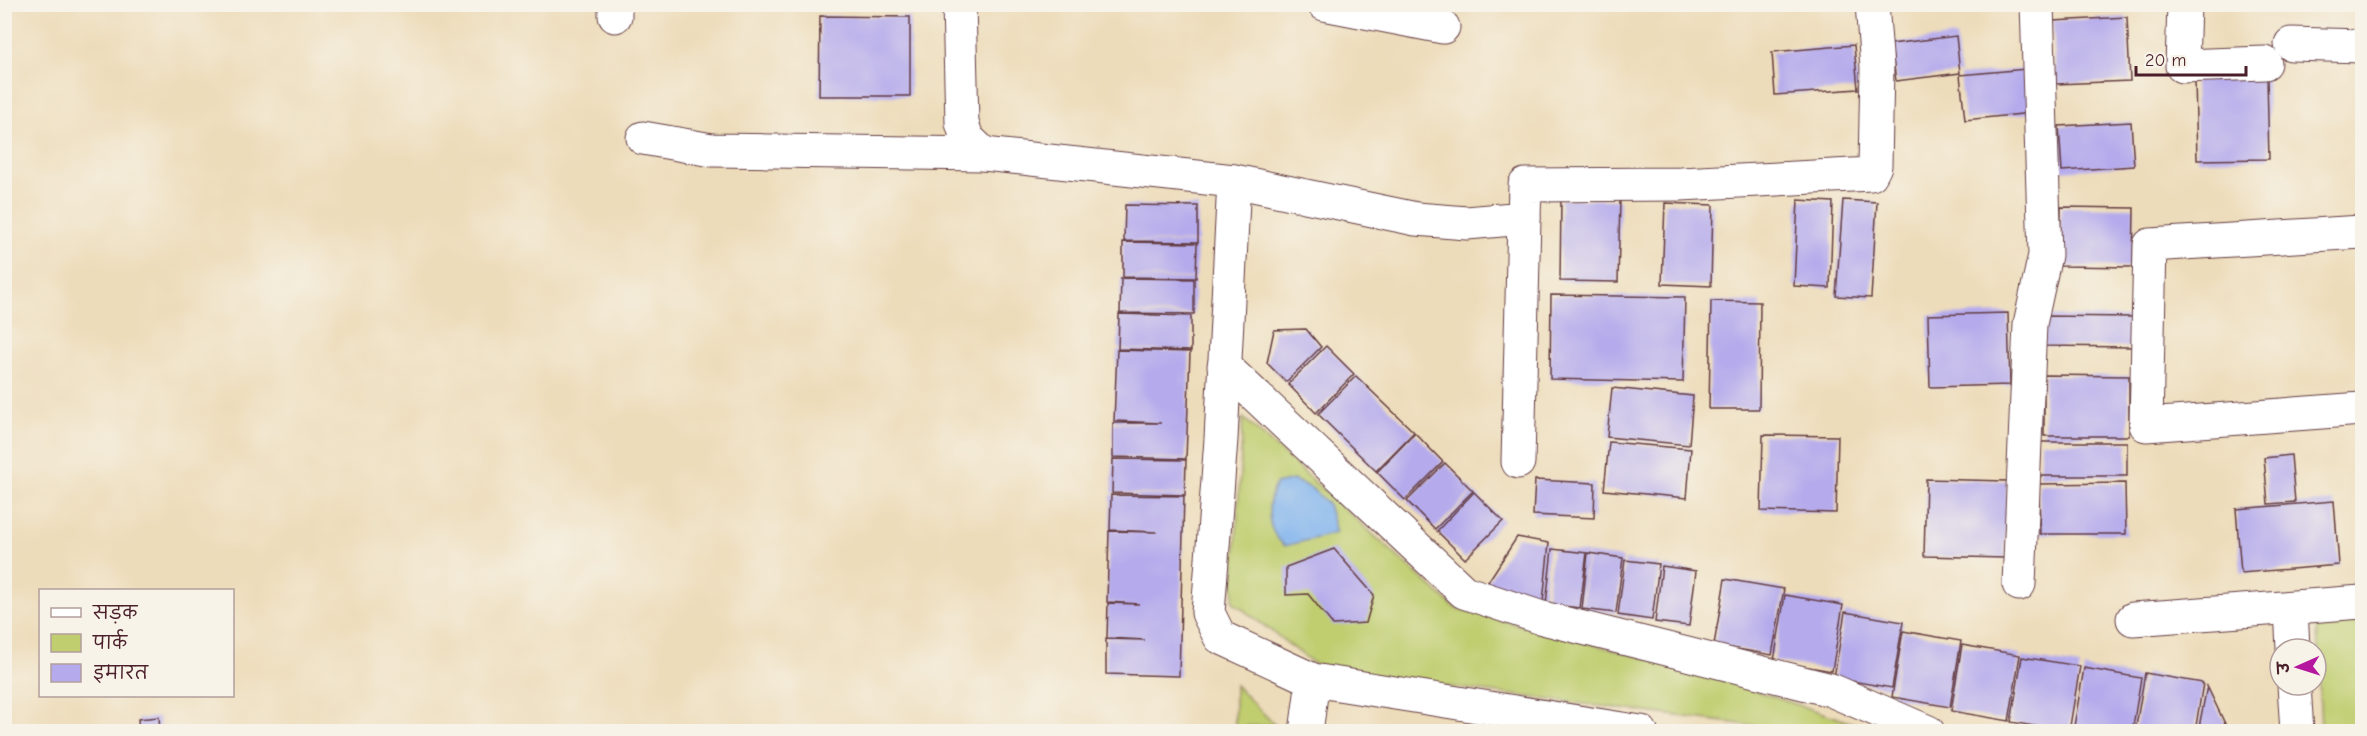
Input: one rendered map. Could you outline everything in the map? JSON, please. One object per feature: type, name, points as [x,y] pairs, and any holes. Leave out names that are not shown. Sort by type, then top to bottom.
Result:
[{"type":"street","points":[[959,4],[962,123],[967,138],[984,154]]},
{"type":"street","points":[[1324,4],[1443,27]]},
{"type":"street","points":[[1518,462],[1525,185],[1681,184],[1871,174],[1875,166],[1877,69],[1872,4]]},
{"type":"street","points":[[2019,584],[2030,324],[2045,255],[2037,4]]},
{"type":"street","points":[[2184,4],[2182,66],[2265,63]]},
{"type":"street","points":[[2291,44],[2362,46]]},
{"type":"street","points":[[643,138],[712,150],[984,154],[1234,181],[1416,219],[1467,223],[1524,219]]},
{"type":"street","points":[[1234,181],[1221,439],[1208,613],[1220,637],[1313,680],[1641,732]]},
{"type":"street","points":[[2362,232],[2150,245],[2146,425],[2362,409]]},
{"type":"street","points":[[1224,366],[1464,592],[1539,617],[1831,690],[1928,732]]},
{"type":"street","points":[[2133,619],[2362,602]]},
{"type":"street","points":[[2291,608],[2292,637]]},
{"type":"street","points":[[1306,732],[1313,680]]},
{"type":"street","points":[[2295,697],[2297,732]]},
{"type":"green space","points":[[1243,418],[1455,608],[1701,673],[1877,731],[1796,731],[1324,671],[1233,602]]},
{"type":"green space","points":[[2362,621],[2362,731],[2321,731],[2320,697],[2328,697],[2328,637],[2318,637],[2317,623]]},
{"type":"green space","points":[[1235,685],[1275,725],[1235,727]]},
{"type":"water","points":[[1293,480],[1311,488],[1328,504],[1336,533],[1285,546],[1277,538],[1269,516],[1271,495],[1276,484]]},
{"type":"building","points":[[820,16],[910,17],[910,96],[819,96]]},
{"type":"building","points":[[2127,17],[2130,81],[2056,84],[2053,21]]},
{"type":"building","points":[[1956,36],[1960,73],[1896,81],[1891,44]]},
{"type":"building","points":[[1854,45],[1858,89],[1775,95],[1772,52]]},
{"type":"building","points":[[2026,69],[2031,113],[1965,120],[1960,75]]},
{"type":"building","points":[[2267,78],[2269,159],[2197,160],[2195,80]]},
{"type":"building","points":[[2131,122],[2134,166],[2062,171],[2059,126]]},
{"type":"building","points":[[1561,199],[1620,200],[1618,282],[1560,281]]},
{"type":"building","points":[[1798,200],[1833,202],[1830,288],[1794,286]]},
{"type":"building","points":[[1843,200],[1877,202],[1871,298],[1836,296]]},
{"type":"building","points":[[1665,203],[1713,205],[1711,286],[1662,284]]},
{"type":"building","points":[[1125,205],[1198,206],[1198,242],[1124,241]]},
{"type":"building","points":[[2061,207],[2134,208],[2133,267],[2060,266]]},
{"type":"building","points":[[1123,242],[1197,243],[1196,278],[1123,277]]},
{"type":"building","points":[[1121,278],[1194,279],[1194,314],[1120,313]]},
{"type":"building","points":[[1551,295],[1685,297],[1683,382],[1550,379]]},
{"type":"building","points":[[1711,301],[1760,302],[1759,409],[1709,409]]},
{"type":"building","points":[[2008,313],[2010,385],[1930,387],[1928,315]]},
{"type":"building","points":[[1119,314],[1191,316],[1191,351],[1118,349]]},
{"type":"building","points":[[2044,316],[2133,317],[2132,347],[2044,346]]},
{"type":"building","points":[[1306,329],[1321,347],[1286,382],[1267,363],[1274,330]]},
{"type":"building","points":[[1326,346],[1354,374],[1316,413],[1288,384]]},
{"type":"building","points":[[1117,350],[1190,352],[1186,459],[1113,457],[1113,423],[1161,423],[1114,421]]},
{"type":"building","points":[[2044,375],[2129,376],[2129,436],[2044,436]]},
{"type":"building","points":[[1356,376],[1414,432],[1376,471],[1318,414]]},
{"type":"building","points":[[1612,388],[1693,396],[1689,445],[1607,437]]},
{"type":"building","points":[[1415,433],[1443,462],[1405,500],[1377,472]]},
{"type":"building","points":[[1763,435],[1838,436],[1836,513],[1761,511]]},
{"type":"building","points":[[1609,442],[1691,449],[1687,498],[1604,490]]},
{"type":"building","points":[[2041,442],[2127,442],[2127,476],[2040,476]]},
{"type":"building","points":[[2291,455],[2295,502],[2268,504],[2264,458]]},
{"type":"building","points":[[1113,459],[1186,460],[1185,495],[1112,493]]},
{"type":"building","points":[[1445,463],[1473,491],[1435,529],[1407,501]]},
{"type":"building","points":[[1926,479],[2007,481],[2005,558],[1924,556]]},
{"type":"building","points":[[1535,480],[1595,483],[1594,518],[1533,515]]},
{"type":"building","points":[[2125,483],[2126,534],[2040,534],[2039,484]]},
{"type":"building","points":[[1474,492],[1503,521],[1465,559],[1437,531]]},
{"type":"building","points":[[1111,495],[1184,496],[1179,676],[1106,674],[1106,639],[1145,640],[1107,638],[1108,603],[1139,604],[1107,602],[1109,531],[1157,532],[1110,530]]},
{"type":"building","points":[[2334,501],[2339,565],[2241,573],[2236,509]]},
{"type":"building","points":[[1517,537],[1549,543],[1543,602],[1484,588]]},
{"type":"building","points":[[1334,549],[1374,595],[1366,623],[1333,625],[1308,594],[1286,595],[1286,567]]},
{"type":"building","points":[[1552,549],[1587,553],[1580,608],[1546,604]]},
{"type":"building","points":[[1588,553],[1623,558],[1616,613],[1582,609]]},
{"type":"building","points":[[1625,560],[1659,564],[1652,620],[1618,615]]},
{"type":"building","points":[[1662,566],[1696,571],[1689,626],[1655,622]]},
{"type":"building","points":[[1725,579],[1784,589],[1772,655],[1714,645]]},
{"type":"building","points":[[1785,595],[1843,605],[1832,671],[1774,661]]},
{"type":"building","points":[[1845,612],[1903,622],[1892,688],[1834,678]]},
{"type":"building","points":[[1903,631],[1961,641],[1950,707],[1892,697]]},
{"type":"building","points":[[1962,645],[2020,655],[2009,721],[1951,711]]},
{"type":"building","points":[[2022,657],[2080,666],[2069,732],[2011,722]]},
{"type":"building","points":[[2084,668],[2141,678],[2132,732],[2073,732]]},
{"type":"building","points":[[2145,673],[2203,683],[2195,732],[2135,732]]},
{"type":"building","points":[[2207,686],[2229,732],[2198,732]]},
{"type":"building","points":[[159,717],[160,732],[139,732],[138,719]]}]
